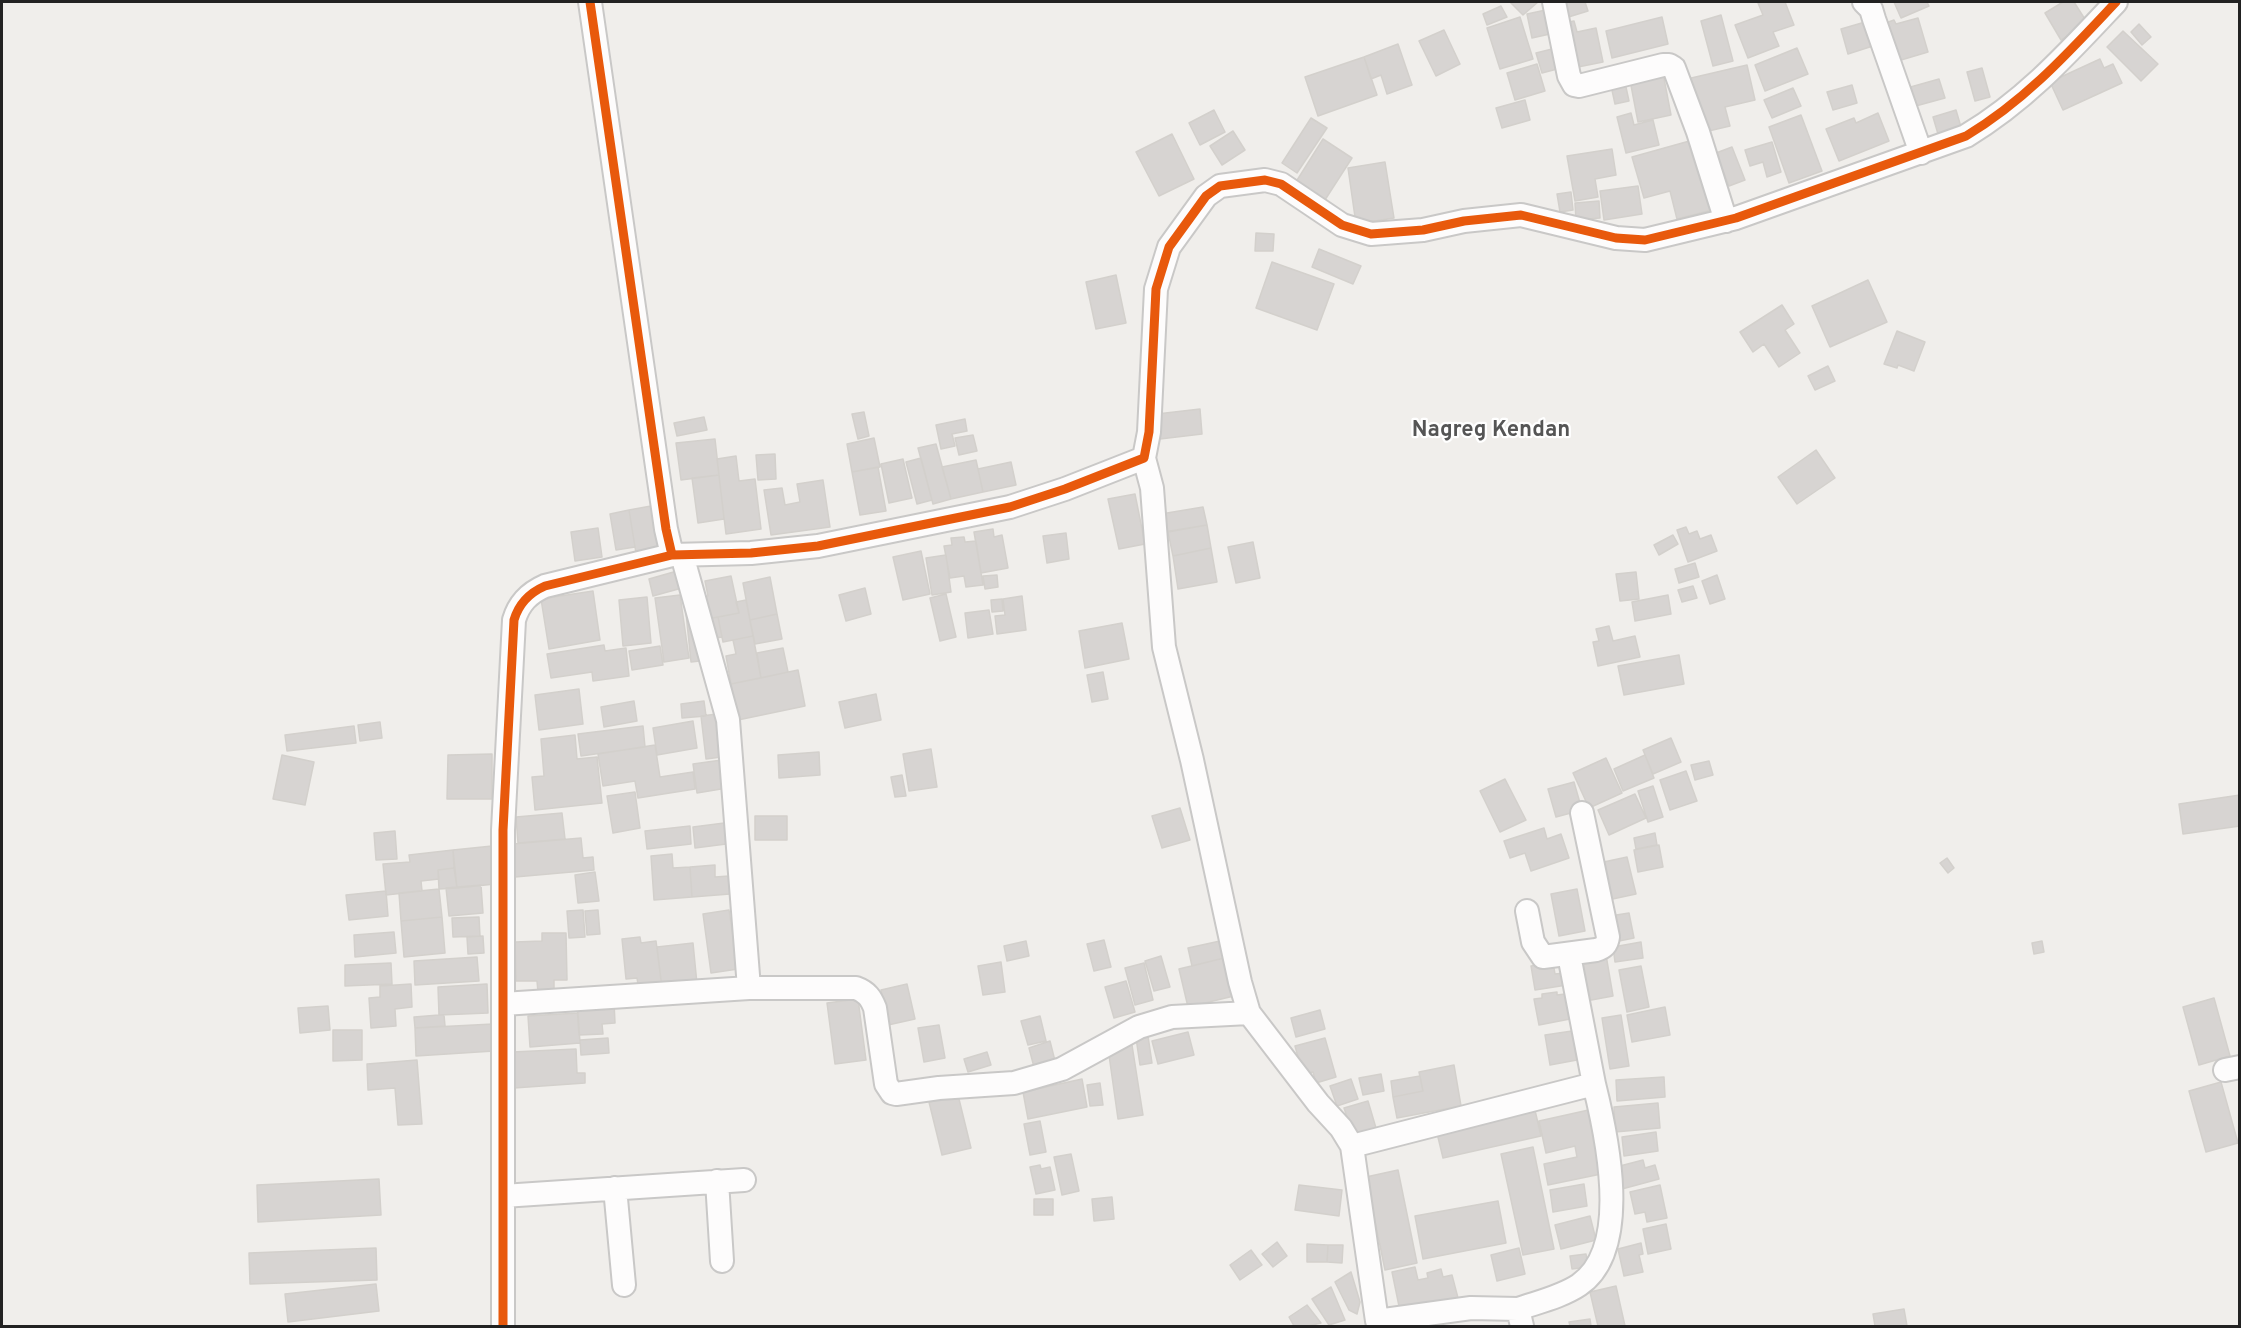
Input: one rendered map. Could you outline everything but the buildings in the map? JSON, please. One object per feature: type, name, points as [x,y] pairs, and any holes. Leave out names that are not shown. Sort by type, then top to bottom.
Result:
[{"type":"street","points":[[590,2],[666,528],[677,555],[728,720],[749,988]]},
{"type":"street","points":[[1554,2],[1569,76],[1574,85],[1579,86],[1663,65],[1669,65],[1674,69],[1726,220]]},
{"type":"street","points":[[1864,2],[1871,9],[1921,153]]},
{"type":"street","points":[[1569,955],[1588,1065],[1605,1132],[1612,1179],[1611,1224],[1598,1265],[1580,1285],[1556,1296],[1520,1318],[1471,1308],[1368,1324],[1353,1146],[1249,1013],[1164,647],[1152,488],[1144,458],[1149,432],[1156,289],[1169,247],[1206,196],[1220,186],[1265,180],[1281,184],[1342,225],[1371,234],[1423,230],[1464,221],[1521,215],[1597,235],[1646,240],[1726,220],[1966,136],[2030,91],[2116,2]]},
{"type":"street","points":[[503,1326],[503,830],[512,628],[518,608],[534,591],[545,586],[677,555],[751,554],[818,546],[1010,507],[1065,489],[1144,458]]},
{"type":"street","points":[[1527,911],[1533,942],[1545,958],[1603,948],[1607,943],[1608,937],[1582,813]]},
{"type":"street","points":[[503,1005],[749,988],[848,987],[864,991],[872,999],[886,1084],[892,1093],[896,1094],[939,1088],[1014,1083],[1062,1069],[1139,1027],[1161,1020],[1172,1017],[1249,1013]]},
{"type":"street","points":[[1353,1146],[1594,1084]]},
{"type":"street","points":[[503,1196],[744,1180]]},
{"type":"street","points":[[717,1181],[722,1261]]},
{"type":"street","points":[[615,1188],[624,1285]]},
{"type":"cycle path","points":[[503,1326],[503,830],[514,620],[525,599],[545,586],[672,555],[666,529],[590,2]]},
{"type":"cycle path","points":[[672,555],[751,553],[818,546],[1010,507],[1065,489],[1144,458],[1149,432],[1156,289],[1169,247],[1206,196],[1220,186],[1265,180],[1281,184],[1342,225],[1371,234],[1423,230],[1464,221],[1521,215],[1616,238],[1645,240],[1736,218],[1966,136],[2027,91],[2064,57],[2116,2]]},
{"type":"district","name":"Nagreg Kendan","points":[[1491,432]]}]
